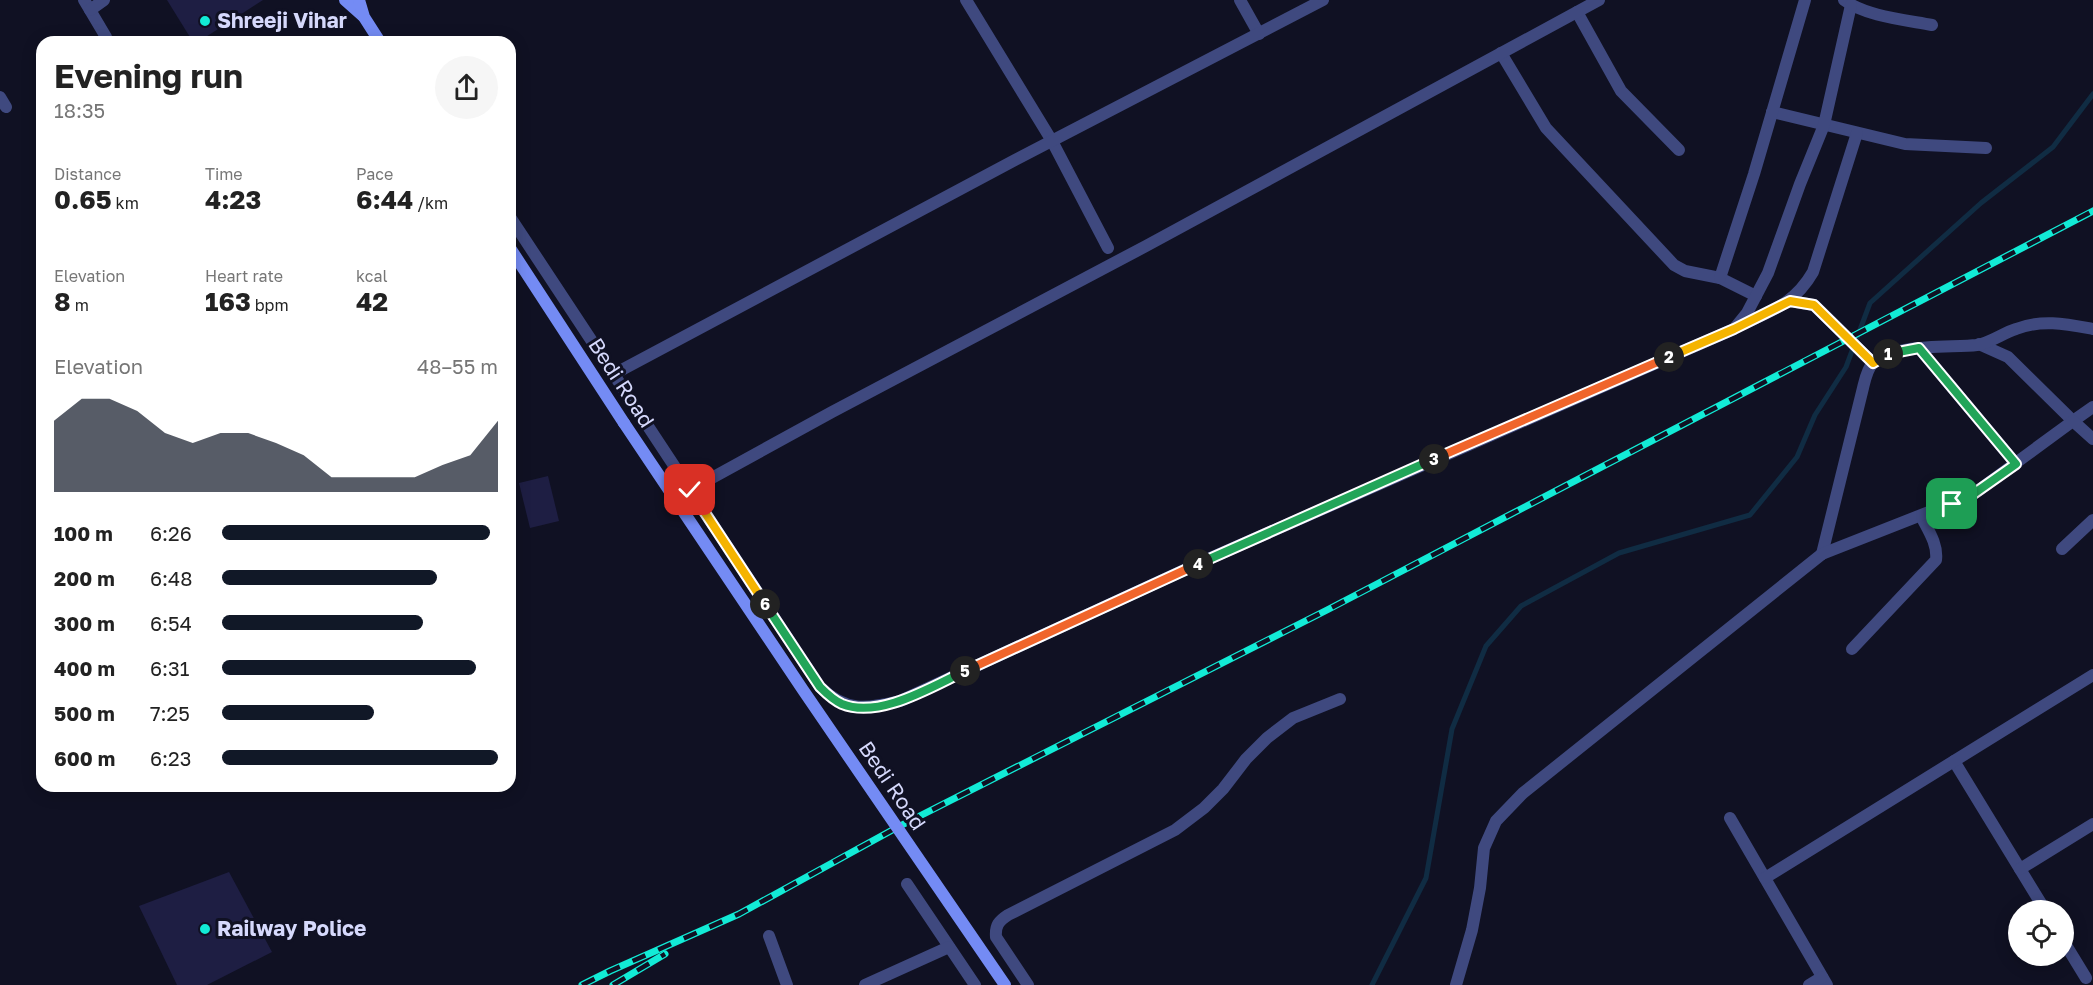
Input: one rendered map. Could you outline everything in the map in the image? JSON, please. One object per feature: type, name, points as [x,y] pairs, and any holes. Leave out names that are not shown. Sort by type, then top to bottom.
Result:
[{"type":"main road","points":[[345,0],[364,17],[376,36]]},
{"type":"main road","points":[[359,0],[364,17]]},
{"type":"main road","name":"Bedi Road","points":[[516,257],[796,680],[1005,985]]},
{"type":"street","points":[[104,0],[87,5],[105,36]]},
{"type":"street","points":[[966,0],[1052,141],[1108,248]]},
{"type":"street","points":[[1240,0],[1258,34]]},
{"type":"street","points":[[614,374],[1323,0]]},
{"type":"street","points":[[690,490],[1599,0]]},
{"type":"street","points":[[1720,278],[1805,0]]},
{"type":"street","points":[[1734,329],[1747,313],[1768,273],[1824,125],[1848,3],[1932,26]]},
{"type":"street","points":[[1577,12],[1622,91],[1679,150]]},
{"type":"street","points":[[1501,53],[1546,128],[1674,266],[1720,278],[1756,296]]},
{"type":"street","points":[[1772,112],[1905,144],[1986,148]]},
{"type":"street","points":[[516,226],[820,687],[842,704],[875,707],[900,701],[1216,555],[1734,329],[1790,301],[1804,288],[1813,272],[1857,133]]},
{"type":"street","points":[[1790,301],[1814,305],[1873,363]]},
{"type":"street","points":[[1822,554],[1867,373],[1873,363],[1885,355],[1919,348],[1979,345],[2014,329],[2034,323],[2052,322],[2093,329]]},
{"type":"street","points":[[1979,345],[2008,357],[2093,439]]},
{"type":"street","points":[[1919,348],[2016,464]]},
{"type":"street","points":[[1456,985],[1472,930],[1480,888],[1484,848],[1496,821],[1523,793],[1822,554],[1972,495],[2093,407]]},
{"type":"street","points":[[1852,649],[1936,560],[1937,552],[1933,540],[1921,516]]},
{"type":"street","points":[[2062,549],[2093,520]]},
{"type":"street","points":[[1765,878],[2093,675]]},
{"type":"street","points":[[1028,985],[996,936],[995,928],[999,921],[1175,830],[1210,802],[1267,738],[1293,718],[1340,699]]},
{"type":"street","points":[[1954,761],[2039,900]]},
{"type":"street","points":[[1730,818],[1825,981],[1809,985]]},
{"type":"street","points":[[2020,869],[2093,824]]},
{"type":"street","points":[[908,884],[975,985]]},
{"type":"street","points":[[769,936],[787,985]]},
{"type":"street","points":[[865,985],[949,947]]},
{"type":"street","points":[[2074,960],[2085,979]]},
{"type":"building","name":"Shreeji Vihar","points":[[167,0],[263,0],[207,36],[189,36]]},
{"type":"building","points":[[548,476],[559,521],[530,528],[519,483]]},
{"type":"building","name":"Railway Police","points":[[229,872],[272,952],[207,985],[177,985],[139,906]]},
{"type":"waterway","points":[[1372,985],[1426,878],[1452,729],[1486,646],[1521,606],[1619,553],[1750,515],[1797,457],[1815,415],[1846,367],[1870,303],[1981,203],[2053,147],[2093,94]]},
{"type":"railway","points":[[582,985],[739,914],[896,828],[1327,610],[2093,211]]},
{"type":"railway","points":[[613,985],[665,954]]},
{"type":"place","name":"Shreeji Vihar","points":[[205,21]]},
{"type":"place","name":"Railway Police","points":[[205,929]]},
{"type":"route","points":[[690,490],[820,687],[842,704],[857,707],[875,707],[900,701],[1206,560],[1734,329],[1790,301],[1814,305],[1873,363],[1885,355],[1919,348],[2016,464],[1972,495],[1952,504]]}]
